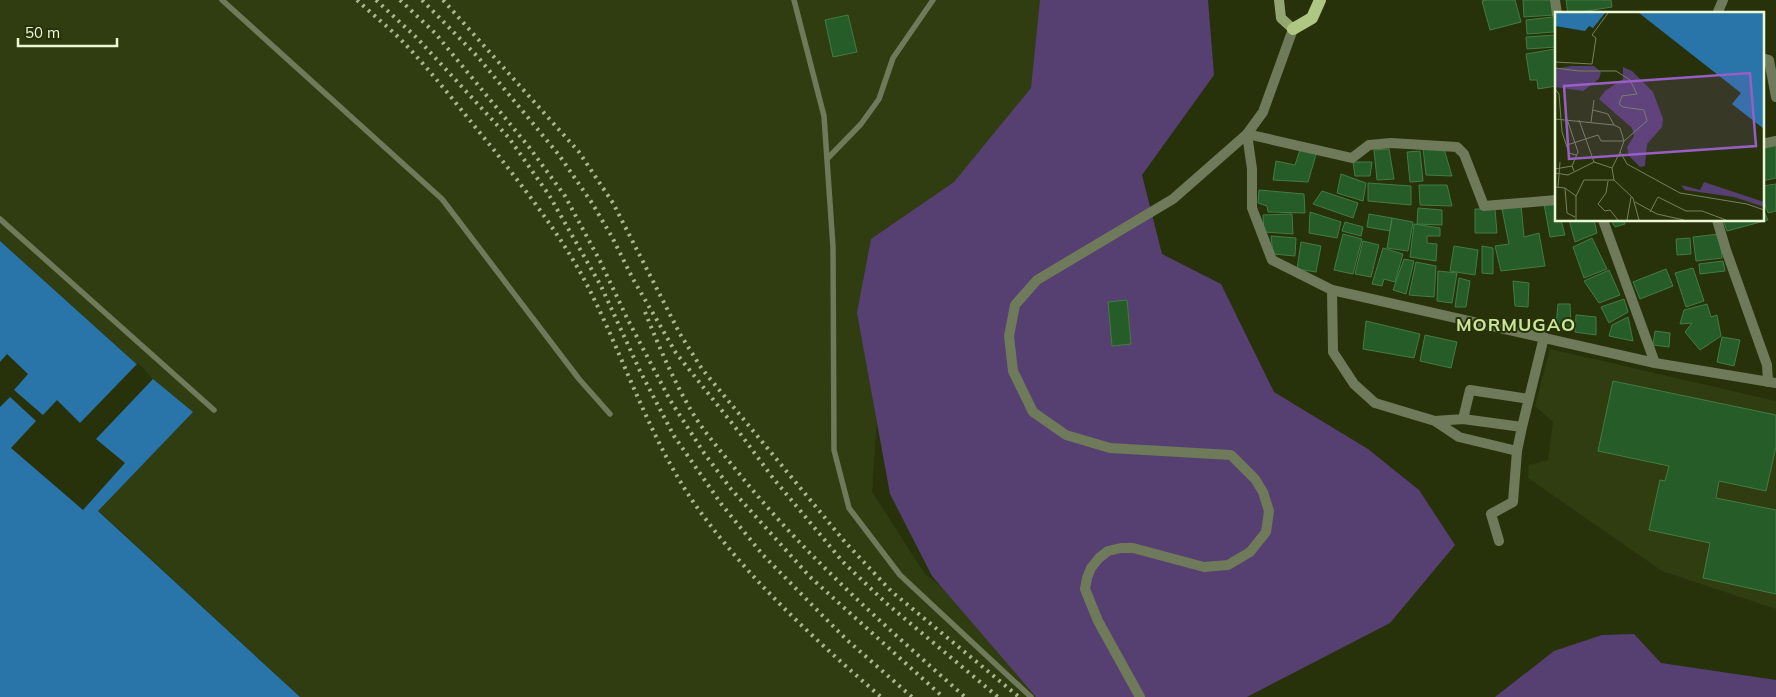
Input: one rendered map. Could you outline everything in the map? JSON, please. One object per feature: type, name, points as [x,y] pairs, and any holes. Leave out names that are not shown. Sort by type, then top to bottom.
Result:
[{"type":"main road","points":[[1279,0],[1281,18],[1292,30],[1312,18],[1320,0]]},
{"type":"street","points":[[1718,12],[1723,0]]},
{"type":"street","points":[[1140,697],[1098,621],[1085,588],[1091,568],[1108,551],[1121,548],[1134,548],[1204,567],[1228,565],[1250,552],[1266,532],[1269,511],[1263,492],[1255,479],[1231,455],[1110,448],[1066,435],[1033,412],[1013,371],[1009,336],[1015,305],[1037,280],[1173,199],[1247,134],[1263,112],[1292,30]]},
{"type":"street","points":[[1764,59],[1769,60],[1776,97]]},
{"type":"street","points":[[1247,134],[1352,158],[1369,145],[1391,142],[1457,147],[1464,154],[1484,206],[1555,200]]},
{"type":"street","points":[[1247,134],[1252,169],[1252,208],[1272,260],[1332,290],[1655,363],[1772,382],[1717,221]]},
{"type":"street","points":[[1603,221],[1655,363]]},
{"type":"street","points":[[1332,290],[1333,352],[1354,384],[1375,403],[1434,421],[1460,437],[1517,451]]},
{"type":"street","points":[[1499,541],[1491,514],[1513,502],[1517,451],[1544,337]]},
{"type":"street","points":[[1463,419],[1470,390],[1529,399]]},
{"type":"street","points":[[1434,421],[1463,419],[1522,427]]},
{"type":"lane","points":[[222,0],[442,199],[580,379],[610,414]]},
{"type":"lane","points":[[794,0],[824,116],[833,247],[834,450],[849,508],[900,575],[1031,697]]},
{"type":"lane","points":[[827,159],[861,124],[879,99],[893,58],[933,0]]},
{"type":"lane","points":[[0,219],[214,410]]},
{"type":"shaded area","points":[[0,0],[1116,0],[880,371],[872,492],[925,574],[1082,697],[300,697],[98,510],[192,412],[0,241]]},
{"type":"shaded area","points":[[1040,0],[1208,0],[1214,75],[1142,175],[1162,254],[1221,284],[1274,392],[1368,449],[1419,490],[1455,545],[1390,623],[1247,697],[1036,697],[932,576],[890,494],[857,313],[871,239],[954,182],[1031,88]]},
{"type":"shaded area","points":[[1550,349],[1776,401],[1776,609],[1662,571],[1528,478],[1529,465],[1548,460],[1553,422],[1535,406]]},
{"type":"shaded area","points":[[1634,634],[1661,663],[1776,680],[1776,697],[1495,697],[1554,651],[1602,635]]},
{"type":"water","points":[[0,241],[153,379],[193,412],[98,511],[300,697],[0,697]]},
{"type":"pier","points":[[7,354],[28,374],[14,390],[43,415],[57,400],[80,423],[138,363],[153,379],[96,439],[125,463],[83,510],[11,448],[36,421],[10,397],[0,407],[0,362]]},
{"type":"building","points":[[1515,0],[1521,22],[1490,30],[1482,1]]},
{"type":"building","points":[[1523,0],[1553,0],[1554,15],[1524,17]]},
{"type":"building","points":[[1566,0],[1611,0],[1612,7],[1568,12]]},
{"type":"building","points":[[848,15],[857,52],[833,57],[825,20]]},
{"type":"building","points":[[1553,17],[1554,32],[1527,34],[1526,20]]},
{"type":"building","points":[[1555,35],[1555,47],[1527,49],[1526,37]]},
{"type":"building","points":[[1555,49],[1555,86],[1538,89],[1537,80],[1530,80],[1526,54]]},
{"type":"building","points":[[1776,144],[1776,178],[1764,181],[1764,147]]},
{"type":"building","points":[[1301,147],[1317,151],[1308,182],[1273,180],[1276,161],[1295,165]]},
{"type":"building","points":[[1423,148],[1444,149],[1452,176],[1426,175]]},
{"type":"building","points":[[1389,149],[1394,179],[1377,180],[1374,150]]},
{"type":"building","points":[[1420,151],[1423,181],[1410,182],[1407,152]]},
{"type":"building","points":[[1353,162],[1372,162],[1370,176],[1355,176]]},
{"type":"building","points":[[1341,174],[1366,183],[1363,201],[1337,193]]},
{"type":"building","points":[[1368,183],[1411,186],[1411,205],[1368,201]]},
{"type":"building","points":[[1776,184],[1776,211],[1768,213],[1764,201],[1764,186]]},
{"type":"building","points":[[1419,185],[1447,185],[1452,206],[1420,205]]},
{"type":"building","points":[[1259,190],[1304,194],[1305,213],[1268,212],[1267,206],[1258,203]]},
{"type":"building","points":[[1322,191],[1358,203],[1353,218],[1313,204]]},
{"type":"building","points":[[1555,203],[1555,221],[1561,221],[1565,235],[1550,237],[1544,204]]},
{"type":"building","points":[[1521,205],[1524,237],[1539,233],[1545,266],[1501,271],[1495,246],[1509,244],[1502,209]]},
{"type":"building","points":[[1418,208],[1442,210],[1442,225],[1417,224]]},
{"type":"building","points":[[1475,209],[1495,209],[1497,233],[1475,233]]},
{"type":"building","points":[[1764,211],[1768,220],[1727,231],[1723,221],[1764,221]]},
{"type":"building","points":[[1310,212],[1341,222],[1337,238],[1309,233]]},
{"type":"building","points":[[1292,214],[1293,234],[1264,232],[1263,215]]},
{"type":"building","points":[[1369,214],[1392,218],[1390,231],[1367,227]]},
{"type":"building","points":[[1392,218],[1413,222],[1408,251],[1387,248]]},
{"type":"building","points":[[1569,221],[1594,221],[1597,233],[1575,242]]},
{"type":"building","points":[[1612,221],[1624,221],[1625,224],[1615,227]]},
{"type":"building","points":[[1345,222],[1363,227],[1361,236],[1342,231]]},
{"type":"building","points":[[1414,224],[1440,228],[1440,236],[1427,236],[1427,243],[1437,244],[1436,261],[1410,257]]},
{"type":"building","points":[[1343,234],[1362,239],[1353,274],[1334,270]]},
{"type":"building","points":[[1720,234],[1722,258],[1696,261],[1693,237]]},
{"type":"building","points":[[1271,236],[1296,238],[1295,256],[1273,254]]},
{"type":"building","points":[[1592,238],[1607,269],[1584,278],[1573,247]]},
{"type":"building","points":[[1690,238],[1691,254],[1677,255],[1676,239]]},
{"type":"building","points":[[1363,241],[1379,245],[1371,277],[1355,274]]},
{"type":"building","points":[[1301,242],[1321,246],[1316,272],[1297,269]]},
{"type":"building","points":[[1454,246],[1478,250],[1475,275],[1450,271]]},
{"type":"building","points":[[1482,246],[1493,248],[1493,274],[1482,273]]},
{"type":"building","points":[[1383,248],[1403,254],[1395,282],[1384,279],[1382,286],[1372,284]]},
{"type":"building","points":[[1404,259],[1414,261],[1406,294],[1393,290]]},
{"type":"building","points":[[1723,261],[1725,271],[1700,274],[1699,264]]},
{"type":"building","points":[[1416,262],[1436,266],[1434,297],[1409,295]]},
{"type":"building","points":[[1693,268],[1704,301],[1686,307],[1675,273]]},
{"type":"building","points":[[1666,269],[1673,286],[1640,299],[1633,282]]},
{"type":"building","points":[[1609,270],[1620,295],[1599,303],[1584,281]]},
{"type":"building","points":[[1438,271],[1457,273],[1452,303],[1437,301]]},
{"type":"building","points":[[1459,278],[1470,281],[1466,307],[1455,307]]},
{"type":"building","points":[[1513,281],[1529,283],[1528,307],[1515,306]]},
{"type":"building","points":[[1624,299],[1628,312],[1609,323],[1601,307]]},
{"type":"building","points":[[1127,300],[1131,344],[1112,346],[1108,302]]},
{"type":"building","points":[[1558,304],[1570,304],[1571,328],[1556,326]]},
{"type":"building","points":[[1707,304],[1711,317],[1717,315],[1721,336],[1700,350],[1685,332],[1692,323],[1680,324],[1684,310]]},
{"type":"building","points":[[1576,315],[1596,317],[1596,335],[1575,332]]},
{"type":"building","points":[[1628,317],[1633,341],[1609,336],[1612,325]]},
{"type":"building","points":[[1366,321],[1420,334],[1414,358],[1363,349]]},
{"type":"building","points":[[1655,331],[1670,333],[1669,347],[1653,345]]},
{"type":"building","points":[[1425,335],[1457,342],[1451,368],[1420,361]]},
{"type":"building","points":[[1722,337],[1740,340],[1734,366],[1717,362]]},
{"type":"building","points":[[1613,381],[1776,415],[1776,447],[1766,491],[1719,481],[1716,498],[1776,510],[1776,594],[1703,578],[1710,543],[1649,530],[1660,480],[1665,481],[1669,466],[1598,451]]},
{"type":"railway","points":[[357,0],[400,39],[429,70],[494,150],[554,230],[585,281],[599,309],[662,449],[677,477],[714,530],[781,606],[881,697]]},
{"type":"railway","points":[[376,0],[417,38],[509,138],[549,195],[601,286],[640,371],[674,436],[722,505],[763,555],[815,608],[847,640],[912,697]]},
{"type":"railway","points":[[400,0],[435,33],[529,147],[565,196],[670,400],[704,453],[731,489],[810,577],[943,697]]},
{"type":"railway","points":[[422,0],[477,56],[559,155],[592,203],[676,353],[773,478],[843,562],[886,603],[998,697]]},
{"type":"railway","points":[[443,0],[579,152],[613,203],[680,334],[702,369],[845,542],[891,591],[1019,697]]},
{"type":"railway","points":[[645,312],[670,371],[693,414],[737,471],[790,532],[846,589],[965,697]]},
{"type":"district","name":"MORMUGAO","points":[[1516,325]]}]
